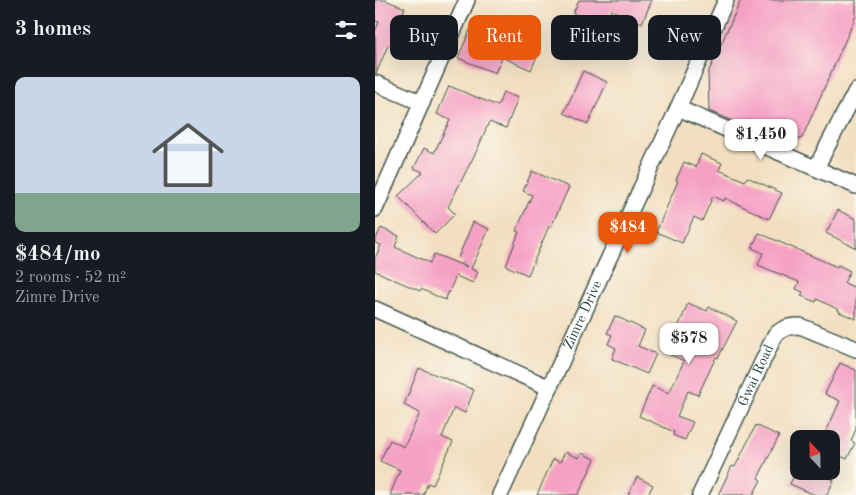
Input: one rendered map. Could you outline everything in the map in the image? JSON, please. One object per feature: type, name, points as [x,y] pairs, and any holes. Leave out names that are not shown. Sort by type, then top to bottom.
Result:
[{"type":"street","points":[[375,209],[467,0]]},
{"type":"street","name":"Zimre Drive","points":[[500,495],[726,0]]},
{"type":"street","points":[[375,83],[422,103]]},
{"type":"street","points":[[816,168],[856,91]]},
{"type":"street","points":[[678,108],[856,186]]},
{"type":"street","points":[[375,309],[550,388]]},
{"type":"street","name":"Gwai Road","points":[[701,495],[775,335],[791,326],[800,326],[856,349]]},
{"type":"building","points":[[375,0],[385,0],[405,8],[402,15],[390,15],[390,46],[388,45],[376,74],[375,32],[379,22],[375,21]]},
{"type":"building","points":[[579,0],[652,0],[642,23],[638,21],[638,15],[623,15],[611,10],[609,15],[577,15],[573,13]]},
{"type":"building","points":[[741,0],[856,0],[856,16],[802,138],[786,144],[709,111],[708,73],[714,60],[721,60],[721,44]]},
{"type":"building","points":[[468,35],[468,60],[501,60],[495,73],[458,58]]},
{"type":"building","points":[[509,60],[535,60],[531,70]]},
{"type":"building","points":[[583,71],[607,82],[588,124],[564,113]]},
{"type":"building","points":[[449,86],[498,106],[503,92],[518,98],[506,128],[489,122],[448,207],[455,214],[435,234],[398,196],[423,172],[414,168],[424,148],[434,153],[450,120],[437,114]]},
{"type":"building","points":[[701,154],[722,163],[719,170],[745,181],[747,177],[782,193],[769,219],[725,198],[724,201],[713,196],[702,221],[694,217],[682,243],[656,232],[684,162],[696,167]]},
{"type":"building","points":[[532,171],[569,187],[551,227],[549,226],[528,275],[506,266],[519,232],[516,231],[532,195],[523,191]]},
{"type":"building","points":[[838,210],[856,219],[856,248],[826,233]]},
{"type":"building","points":[[473,222],[489,229],[471,269],[478,272],[473,283],[456,276],[445,300],[375,271],[375,258],[381,245],[375,243],[375,241],[381,228],[399,236],[395,247],[430,263],[434,254],[467,267],[458,258]]},
{"type":"building","points":[[759,233],[850,271],[844,283],[856,288],[856,319],[839,312],[839,310],[817,299],[816,302],[801,296],[803,292],[796,289],[799,282],[758,265],[763,253],[752,248]]},
{"type":"building","points":[[688,303],[707,311],[709,307],[737,321],[718,358],[716,357],[698,395],[688,391],[677,416],[693,422],[685,440],[673,435],[674,432],[639,416],[652,386],[669,393],[684,361],[662,351],[673,328],[677,330]]},
{"type":"building","points":[[615,316],[645,330],[638,346],[656,354],[647,374],[612,359],[616,348],[608,344],[612,335],[607,333]]},
{"type":"building","points":[[840,363],[856,370],[856,429],[851,441],[855,443],[847,459],[840,456],[840,430],[827,430],[840,401],[825,394]]},
{"type":"building","points":[[419,368],[474,390],[465,413],[454,408],[442,437],[453,442],[433,485],[428,483],[423,495],[390,495],[400,470],[380,461],[390,440],[404,447],[420,413],[404,405]]},
{"type":"building","points":[[756,425],[779,436],[758,478],[761,480],[753,495],[718,495],[732,466],[735,467]]},
{"type":"building","points":[[565,452],[579,458],[581,453],[595,459],[578,495],[537,495],[553,459],[560,462]]},
{"type":"building","points":[[637,477],[653,485],[648,495],[628,495]]},
{"type":"building","points":[[792,480],[834,480],[827,495],[815,495],[790,484]]}]
